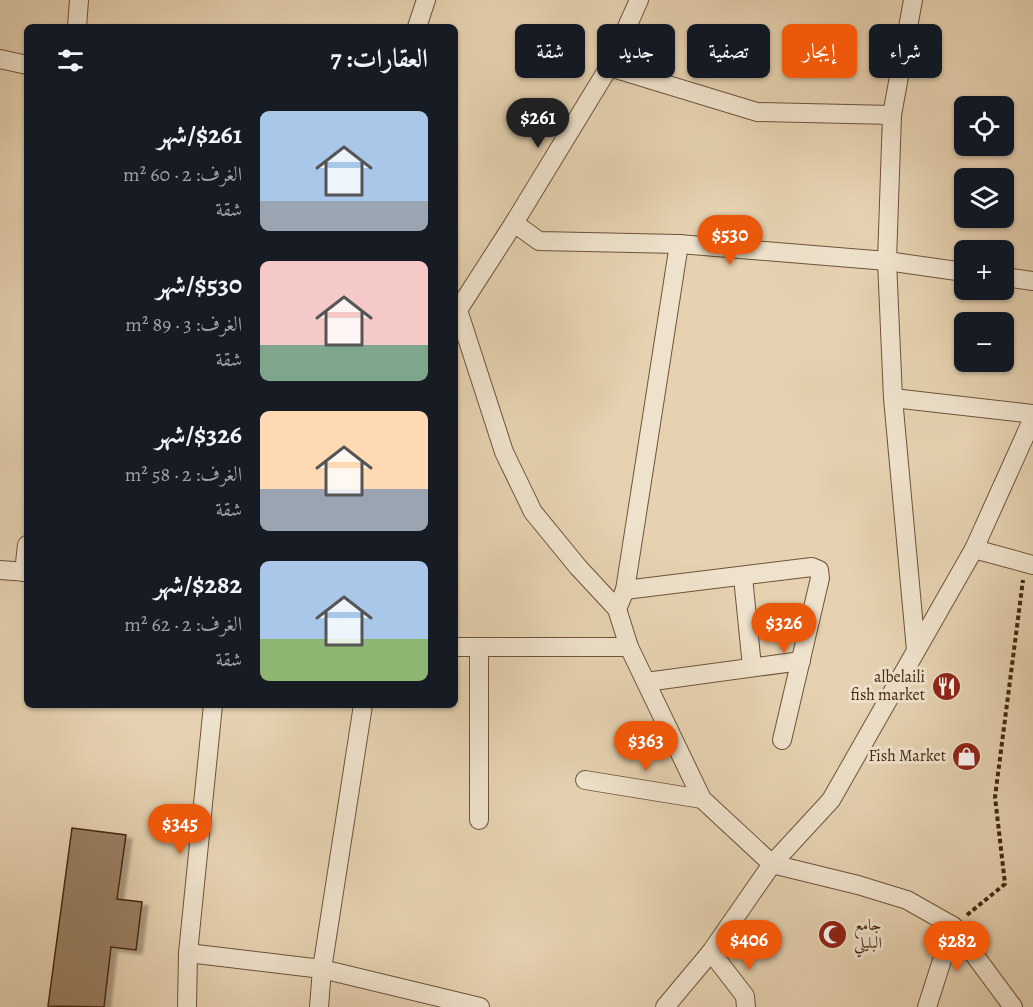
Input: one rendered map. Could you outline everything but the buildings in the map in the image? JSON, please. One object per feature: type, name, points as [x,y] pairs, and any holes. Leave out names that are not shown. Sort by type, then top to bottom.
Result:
[{"type":"street","points":[[77,24],[79,0]]},
{"type":"street","points":[[418,24],[426,0]]},
{"type":"street","points":[[628,24],[639,0]]},
{"type":"street","points":[[913,0],[892,115],[887,261],[893,398],[916,650]]},
{"type":"street","points":[[0,59],[24,64]]},
{"type":"street","points":[[458,306],[514,223],[602,78]]},
{"type":"street","points":[[645,78],[757,112],[892,115]]},
{"type":"street","points":[[514,223],[539,241],[679,244],[887,261],[954,271]]},
{"type":"street","points":[[617,609],[625,590],[679,244]]},
{"type":"street","points":[[1014,278],[1033,281]]},
{"type":"street","points":[[458,315],[504,452],[533,512],[578,567],[617,609],[629,647],[702,799],[772,864],[858,885],[907,900],[953,926],[1013,1007]]},
{"type":"street","points":[[665,1007],[711,952],[772,864],[831,800],[974,549],[1033,416],[893,398]]},
{"type":"street","points":[[974,549],[1029,564]]},
{"type":"street","points":[[625,590],[812,567],[819,570],[820,578],[782,740]]},
{"type":"street","points":[[0,570],[24,572]]},
{"type":"street","points":[[743,577],[752,667]]},
{"type":"street","points":[[458,647],[629,647]]},
{"type":"street","points":[[479,648],[479,820]]},
{"type":"street","points":[[646,682],[801,661]]},
{"type":"street","points":[[187,1007],[188,953],[213,708]]},
{"type":"street","points":[[319,1007],[322,969],[363,708]]},
{"type":"street","points":[[585,780],[702,799]]},
{"type":"street","points":[[927,1007],[953,926]]},
{"type":"street","points":[[711,952],[745,996],[746,1007]]},
{"type":"street","points":[[188,953],[322,969],[480,1007]]},
{"type":"path","points":[[953,926],[1005,885],[995,797],[1029,564]]},
{"type":"place","name":"albelaili fish market","points":[[946,686]]},
{"type":"place","name":"Fish Market","points":[[967,756]]},
{"type":"place","name":"جامع البليلي","points":[[833,934]]}]
